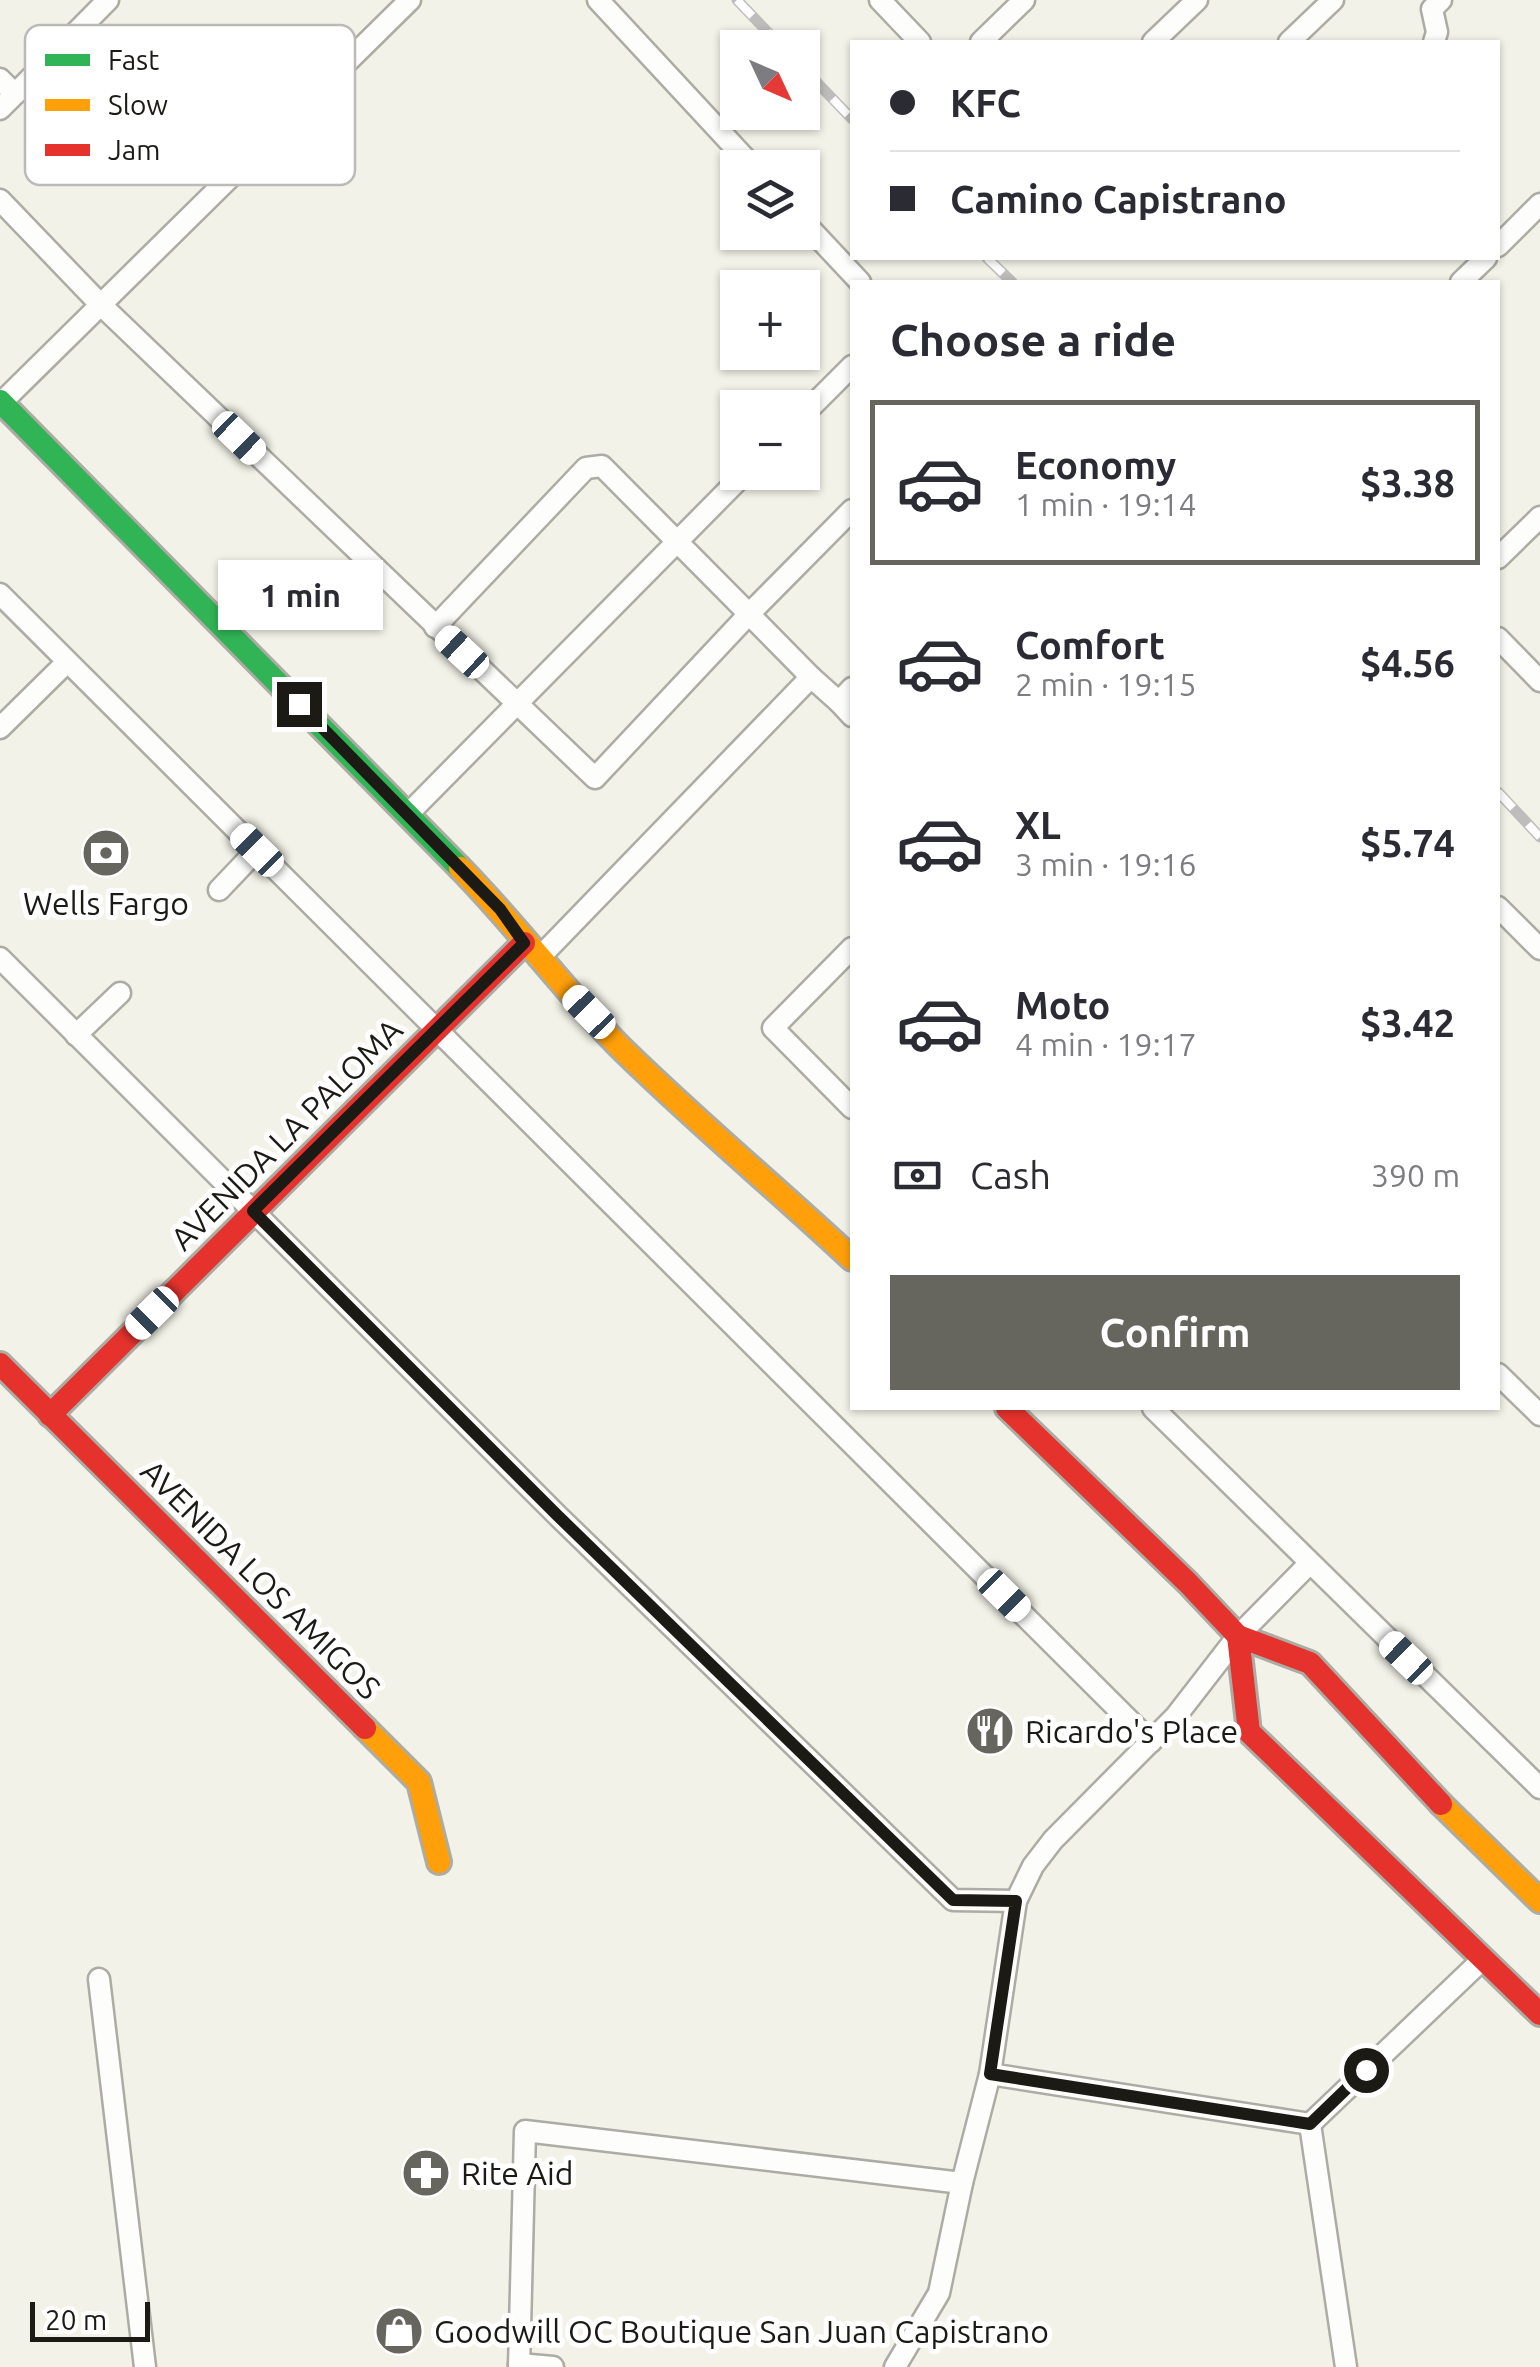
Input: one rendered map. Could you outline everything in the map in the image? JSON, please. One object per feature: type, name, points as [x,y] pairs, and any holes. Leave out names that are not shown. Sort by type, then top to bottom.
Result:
[{"type":"main road","points":[[1,400],[500,909],[531,951],[640,1065],[850,1253]]},
{"type":"main road","name":"AVENIDA LA PALOMA","points":[[50,1414],[438,1030],[531,951]]},
{"type":"main road","name":"AVENIDA LOS AMIGOS","points":[[0,1364],[419,1782],[439,1862]]},
{"type":"main road","points":[[1009,1410],[1188,1582],[1238,1636],[1310,1663],[1432,1795],[1540,1900]]},
{"type":"main road","points":[[1238,1636],[1250,1732],[1540,2014]]},
{"type":"lane","points":[[81,25],[108,0]]},
{"type":"lane","points":[[355,54],[410,0]]},
{"type":"lane","points":[[598,0],[737,150]]},
{"type":"lane","points":[[880,0],[918,40]]},
{"type":"lane","points":[[983,40],[1024,0]]},
{"type":"lane","points":[[1155,40],[1197,0]]},
{"type":"lane","points":[[1291,40],[1333,0]]},
{"type":"lane","points":[[1434,40],[1432,9],[1441,0]]},
{"type":"lane","points":[[5,94],[25,76]]},
{"type":"lane","points":[[1,400],[220,185]]},
{"type":"lane","points":[[0,200],[99,303],[596,778],[850,512]]},
{"type":"lane","points":[[1500,244],[1540,204]]},
{"type":"lane","points":[[820,239],[858,280]]},
{"type":"lane","points":[[1463,280],[1484,260]]},
{"type":"lane","points":[[820,398],[850,368]]},
{"type":"lane","points":[[435,627],[586,468],[602,466],[811,677],[848,702]]},
{"type":"lane","points":[[408,814],[729,490]]},
{"type":"lane","points":[[1500,556],[1540,518]]},
{"type":"lane","points":[[0,594],[1151,1742]]},
{"type":"lane","points":[[1500,640],[1540,680]]},
{"type":"lane","points":[[0,728],[67,662]]},
{"type":"lane","points":[[531,951],[811,677]]},
{"type":"lane","points":[[219,890],[257,850]]},
{"type":"lane","points":[[1500,908],[1540,949]]},
{"type":"lane","points":[[850,950],[773,1028],[850,1106]]},
{"type":"lane","points":[[0,958],[557,1515],[953,1900],[1016,1901]]},
{"type":"lane","points":[[76,1035],[120,993]]},
{"type":"lane","points":[[1500,1376],[1540,1415]]},
{"type":"lane","points":[[1154,1410],[1540,1788]]},
{"type":"lane","points":[[895,2367],[939,2294],[990,2074],[1016,1901],[1032,1866],[1176,1716],[1238,1636],[1309,1564]]},
{"type":"lane","points":[[1310,2124],[1483,1959]]},
{"type":"lane","points":[[99,1979],[145,2367]]},
{"type":"lane","points":[[990,2074],[1310,2124]]},
{"type":"lane","points":[[1310,2124],[1346,2367]]},
{"type":"lane","points":[[553,2367],[519,2365],[525,2131],[962,2183]]},
{"type":"railway","points":[[737,0],[766,30]]},
{"type":"railway","points":[[820,86],[850,117]]},
{"type":"railway","points":[[989,260],[1010,280]]},
{"type":"railway","points":[[1500,794],[1540,837]]},
{"type":"traffic: fast","points":[[0,401],[460,868]]},
{"type":"traffic: slow","points":[[460,868],[619,1046],[850,1257]]},
{"type":"traffic: slow","points":[[365,1728],[419,1782],[439,1862]]},
{"type":"traffic: slow","points":[[1441,1804],[1540,1901]]},
{"type":"traffic: jam","points":[[50,1415],[524,943]]},
{"type":"traffic: jam","points":[[0,1364],[365,1728]]},
{"type":"traffic: jam","points":[[1009,1410],[1238,1636],[1310,1663],[1441,1804]]},
{"type":"traffic: jam","points":[[1238,1636],[1249,1732],[1540,2014]]},
{"type":"place","name":"Wells Fargo","points":[[106,853]]},
{"type":"place","name":"Ricardo's Place","points":[[990,1731]]},
{"type":"place","name":"Rite Aid","points":[[426,2173]]},
{"type":"place","name":"Goodwill OC Boutique San Juan Capistrano","points":[[399,2331]]},
{"type":"route","points":[[299,704],[500,909],[524,943],[253,1211],[557,1515],[953,1900],[1016,1901],[990,2074],[1310,2124],[1366,2070]]}]
